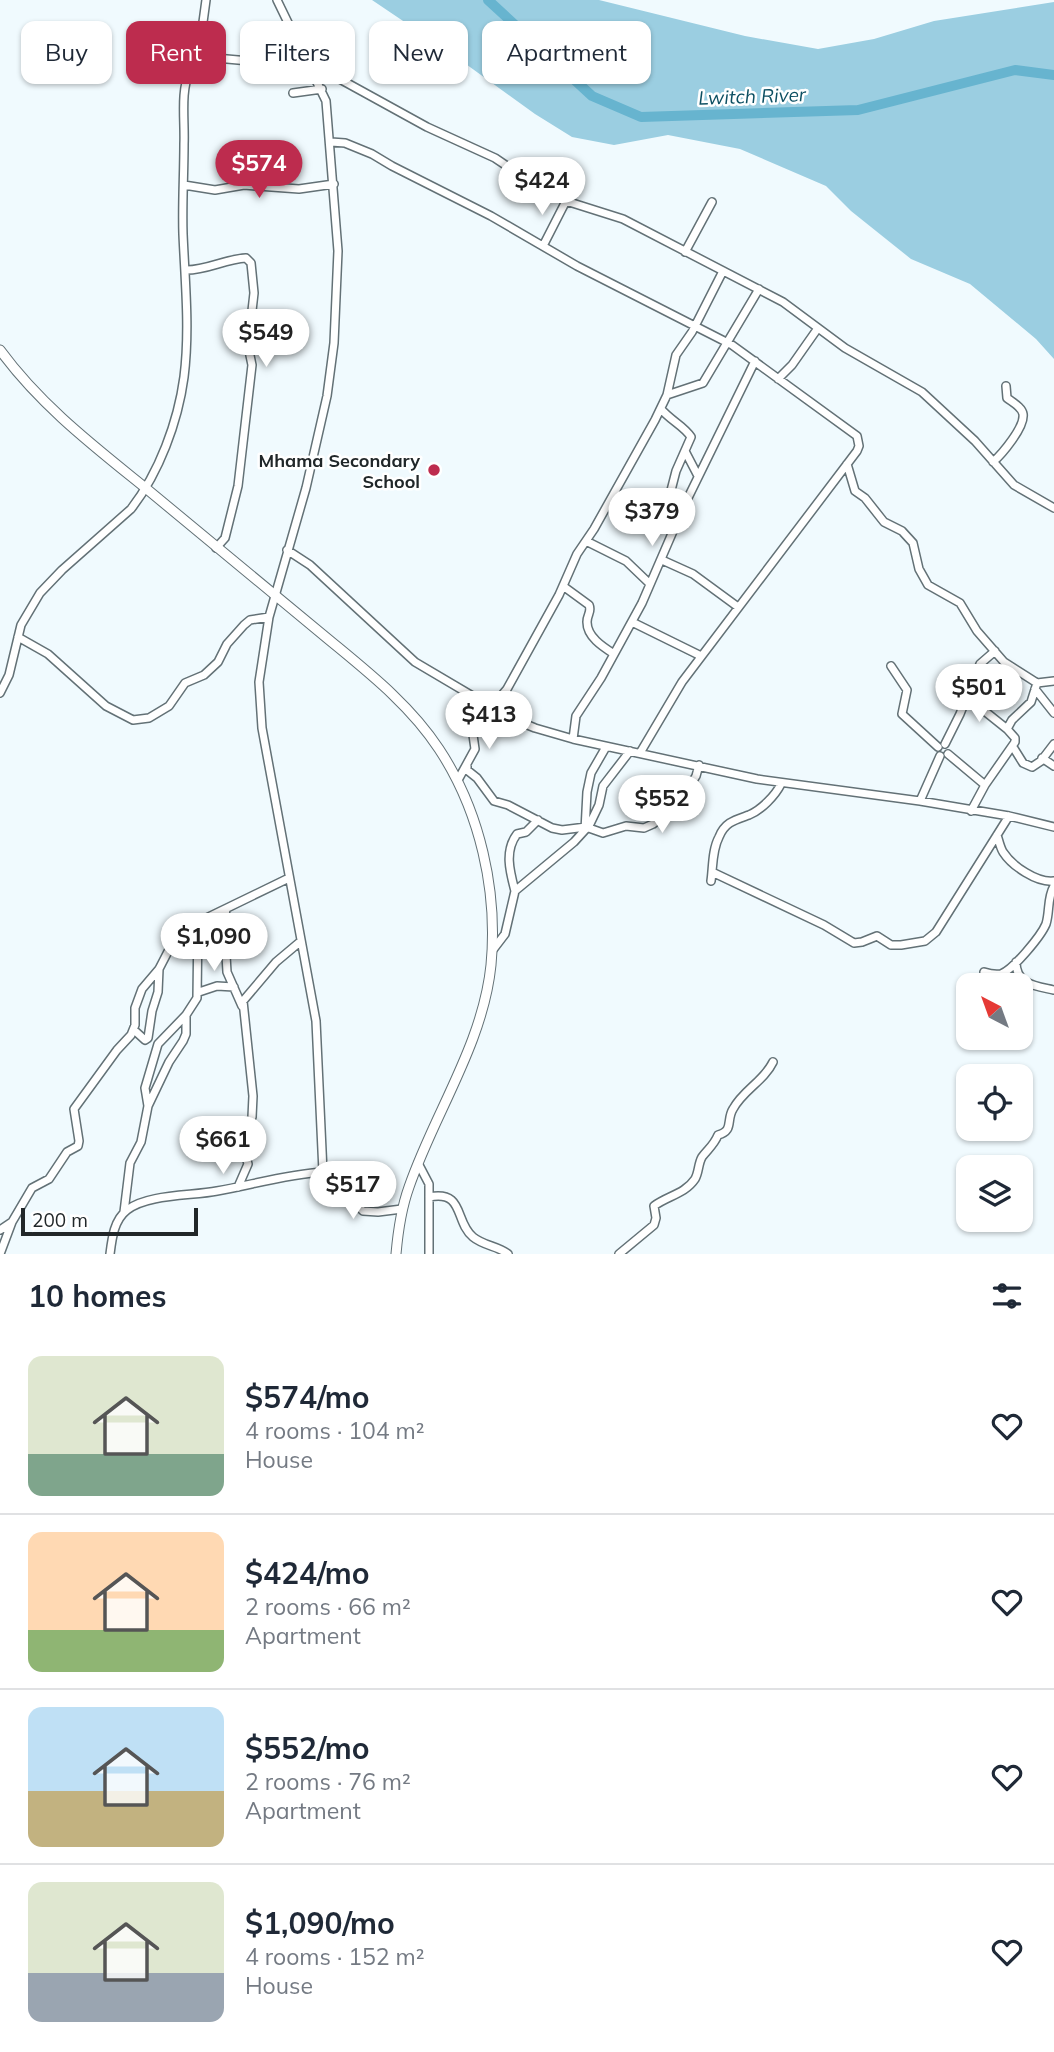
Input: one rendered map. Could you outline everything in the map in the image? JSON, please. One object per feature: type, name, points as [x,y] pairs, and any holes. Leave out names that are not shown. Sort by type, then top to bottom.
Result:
[{"type":"main road","points":[[0,350],[21,378],[56,414],[359,665],[412,713],[438,747],[458,780],[473,815],[492,909],[492,952],[487,993],[472,1037],[418,1163],[402,1209],[396,1254]]},
{"type":"street","points":[[203,21],[206,0]]},
{"type":"street","points":[[277,0],[288,21]]},
{"type":"street","points":[[0,693],[9,675],[24,615],[62,569],[131,509],[146,488],[173,421],[183,381],[186,342],[184,185],[187,84]]},
{"type":"street","points":[[319,84],[328,108],[338,242],[334,343],[330,377],[306,488],[286,550],[269,617],[261,662],[259,700],[316,1021],[323,1171],[363,1211],[402,1209]]},
{"type":"street","points":[[349,84],[427,127],[495,158],[566,201],[623,219],[796,310],[861,357],[922,392],[975,441],[1014,485],[1054,508]]},
{"type":"street","points":[[293,93],[322,89]]},
{"type":"street","points":[[331,142],[345,143],[372,154],[726,342],[857,436],[859,446],[847,464],[701,656],[669,702],[640,753]]},
{"type":"street","points":[[184,185],[215,190],[244,185],[299,190],[334,184]]},
{"type":"street","points":[[543,246],[566,201]]},
{"type":"street","points":[[685,252],[712,202]]},
{"type":"street","points":[[185,270],[198,270],[209,265],[246,258],[251,263],[254,286],[248,346],[252,365],[238,486],[225,538],[216,548]]},
{"type":"street","points":[[458,780],[475,749],[475,727],[507,689],[563,586],[577,554],[661,409],[676,355],[695,327],[723,271]]},
{"type":"street","points":[[667,395],[703,383],[726,342],[743,320],[759,289]]},
{"type":"street","points":[[778,379],[792,365],[818,328]]},
{"type":"street","points":[[573,739],[576,716],[632,622],[698,476],[755,361]]},
{"type":"street","points":[[993,462],[1012,440],[1023,414],[1007,398],[1006,386]]},
{"type":"street","points":[[661,409],[669,419],[691,435],[676,471],[668,502]]},
{"type":"street","points":[[685,451],[698,476]]},
{"type":"street","points":[[847,464],[855,491],[865,498],[884,522],[902,531],[913,543],[925,582],[960,603],[971,623],[1012,668],[1036,686],[1054,713]]},
{"type":"street","points":[[586,541],[626,561],[650,584]]},
{"type":"street","points":[[286,550],[310,565],[415,662],[522,724],[606,747],[781,784],[920,801],[1009,816],[1054,827]]},
{"type":"street","points":[[662,560],[693,574],[738,607]]},
{"type":"street","points":[[563,586],[589,605],[591,610],[587,624],[590,632],[596,641],[614,654]]},
{"type":"street","points":[[18,637],[48,654],[106,706],[133,720],[149,718],[169,706],[185,683],[204,675],[218,662],[227,644],[244,625],[250,620],[269,617]]},
{"type":"street","points":[[632,622],[701,656]]},
{"type":"street","points":[[942,745],[967,697],[980,664],[995,651]]},
{"type":"street","points":[[891,666],[907,690],[902,714],[942,745],[950,748],[920,801]]},
{"type":"street","points":[[1036,686],[1054,681]]},
{"type":"street","points":[[1007,729],[1012,720],[1031,702],[1036,686]]},
{"type":"street","points":[[967,697],[1015,738],[1013,747],[985,785],[971,810]]},
{"type":"street","points":[[1013,747],[1017,756],[1028,766],[1035,766],[1054,744]]},
{"type":"street","points":[[587,827],[587,792],[591,772],[606,747]]},
{"type":"street","points":[[515,891],[574,842],[587,827],[599,806],[603,786],[630,751]]},
{"type":"street","points":[[944,755],[985,785]]},
{"type":"street","points":[[1042,758],[1054,766]]},
{"type":"street","points":[[467,765],[467,770],[477,778],[494,801],[508,805],[558,830],[587,827],[603,833],[626,826],[648,827],[680,802],[696,776],[699,765]]},
{"type":"street","points":[[711,881],[716,844],[725,827],[735,818],[758,809],[777,793],[781,784]]},
{"type":"street","points":[[712,872],[824,925],[854,943],[877,936],[891,945],[901,945],[930,939],[1009,816]]},
{"type":"street","points":[[492,952],[505,934],[515,891],[509,865],[510,846],[517,834],[526,832],[538,820]]},
{"type":"street","points":[[984,972],[1000,974],[1016,961],[1045,927],[1054,883],[1036,877],[1011,861],[1003,853],[997,835]]},
{"type":"street","points":[[0,1254],[12,1222],[32,1188],[48,1179],[67,1152],[78,1146],[74,1108],[134,1030],[138,997],[159,969],[175,938],[198,922],[289,878]]},
{"type":"street","points":[[226,909],[226,965],[243,1007],[253,1096],[252,1117],[242,1142],[248,1164],[238,1187]]},
{"type":"street","points":[[148,1106],[145,1088],[158,1044],[186,1015],[199,992],[198,922]]},
{"type":"street","points":[[243,1007],[245,998],[276,962],[301,941]]},
{"type":"street","points":[[1016,961],[1017,971],[1023,981],[1029,985],[1054,990]]},
{"type":"street","points":[[134,1030],[141,1039],[148,1038],[159,985],[159,969]]},
{"type":"street","points":[[198,977],[213,987]]},
{"type":"street","points":[[199,992],[213,987],[234,986]]},
{"type":"street","points":[[124,1212],[128,1198],[130,1163],[141,1142],[148,1106],[169,1062],[183,1041],[186,1015]]},
{"type":"street","points":[[620,1254],[654,1225],[656,1203],[681,1192],[693,1181],[703,1156],[713,1146],[718,1135],[725,1133],[730,1126],[734,1105],[767,1072],[773,1062]]},
{"type":"street","points":[[418,1163],[428,1179],[429,1254]]},
{"type":"street","points":[[110,1254],[116,1223],[130,1207],[155,1199],[323,1171]]},
{"type":"street","points":[[429,1197],[439,1195],[454,1201],[472,1236],[485,1245],[501,1249],[508,1254]]},
{"type":"street","points":[[0,1230],[12,1222]]},
{"type":"shaded area","points":[[372,0],[599,0],[745,36],[818,49],[874,39],[934,21],[1054,2],[1054,359],[1036,339],[970,284],[911,259],[851,211],[826,186],[740,149],[668,135],[614,145],[572,137],[494,84],[651,84],[651,21],[482,21],[482,76],[468,66],[468,21],[403,21]]},
{"type":"waterway","name":"Lwitch River","points":[[488,0],[592,96],[641,117],[858,110],[1015,70],[1054,75]]},
{"type":"place","name":"Mhama Secondary School","points":[[434,470]]}]
